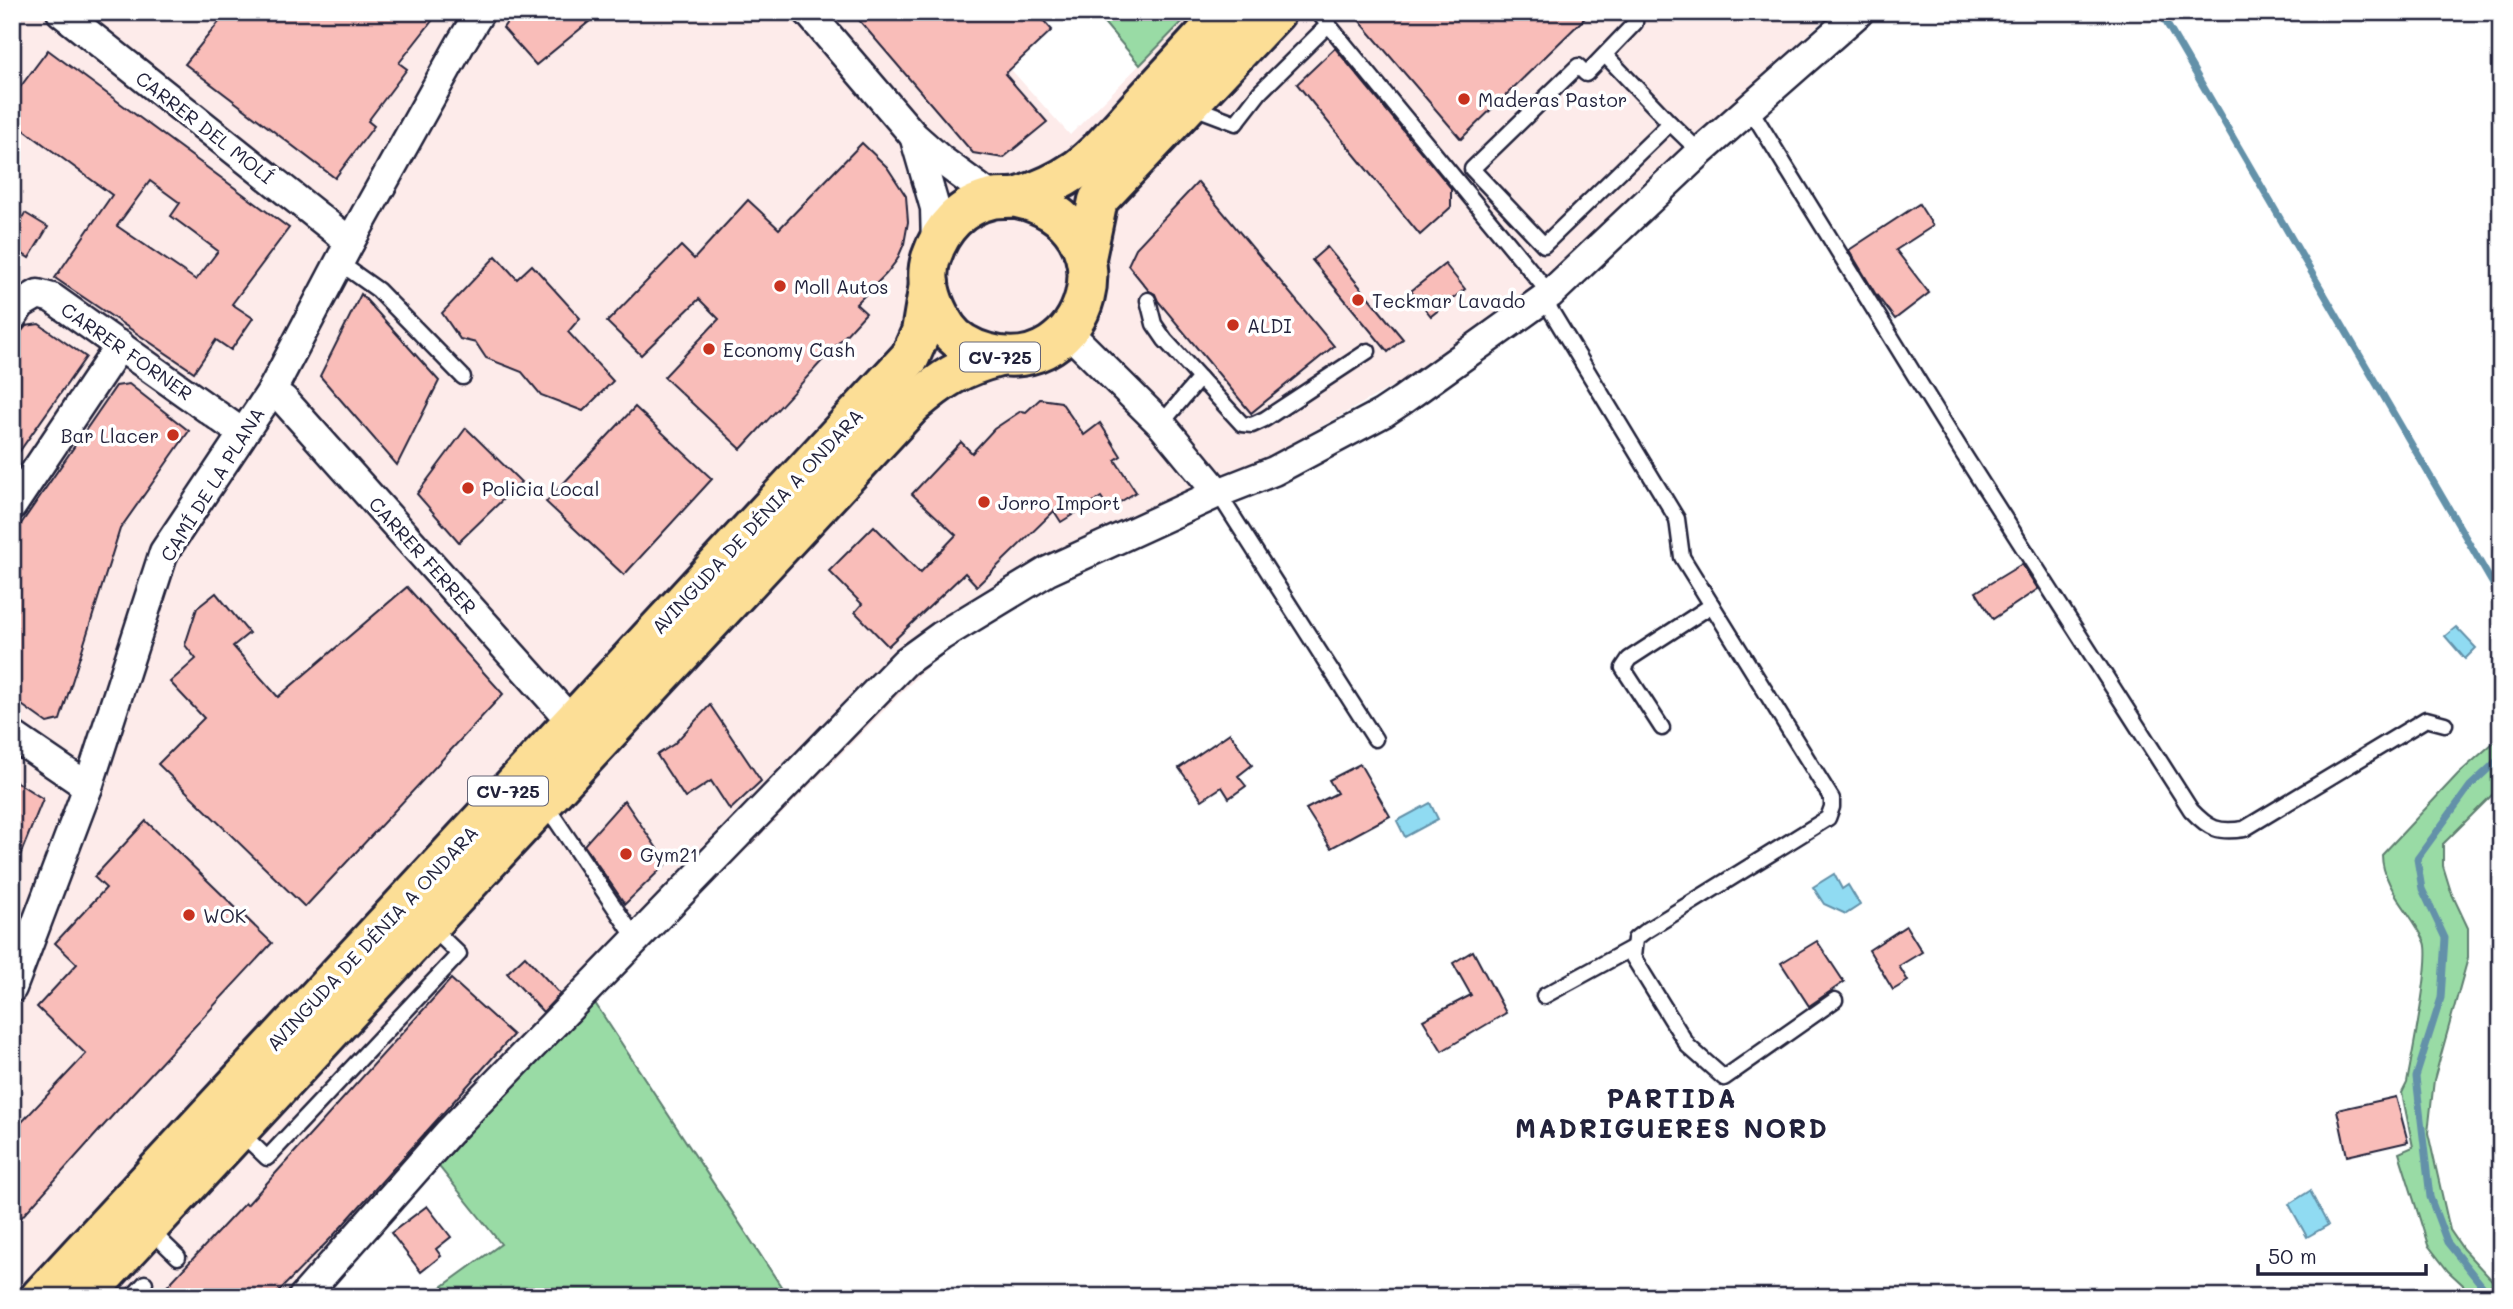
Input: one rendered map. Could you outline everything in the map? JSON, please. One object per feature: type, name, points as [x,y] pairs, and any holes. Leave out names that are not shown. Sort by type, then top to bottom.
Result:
[{"type":"main road","name":"CV-725","points":[[1226,12],[1078,169],[1061,179],[975,205],[959,214],[946,228],[929,263],[929,284],[935,310],[951,333],[973,349],[999,357],[1021,356],[1042,350],[1067,331],[1078,316],[1087,293],[1086,258],[1098,200],[1190,106],[1276,12]]},
{"type":"main road","name":"CV-725","points":[[1005,198],[1035,202],[1060,217],[1079,239],[1086,258]]},
{"type":"main road","name":"AVINGUDA DE DÉNIA A ONDARA","points":[[40,1297],[910,357],[921,332],[929,284]]},
{"type":"main road","name":"AVINGUDA DE DÉNIA A ONDARA","points":[[84,1297],[912,405],[940,380],[977,363],[999,357]]},
{"type":"street","name":"CARRER DEL MOLÍ","points":[[61,12],[345,253]]},
{"type":"street","name":"CAMÍ DE LA PLANA","points":[[12,988],[88,787],[164,552],[271,392],[345,253],[480,12]]},
{"type":"street","points":[[808,12],[914,136],[940,159],[1005,198]]},
{"type":"street","points":[[303,1297],[448,1133],[905,662],[941,636],[1048,571],[1218,493],[1274,471],[1383,413],[1550,295],[1749,107],[1859,12]]},
{"type":"street","points":[[914,136],[934,208],[936,244]]},
{"type":"street","name":"CARRER FORNER","points":[[12,317],[21,304],[38,294],[52,298],[242,433]]},
{"type":"street","points":[[1067,331],[1161,424],[1218,493]]},
{"type":"street","points":[[12,506],[120,345]]},
{"type":"street","name":"CARRER FERRER","points":[[271,392],[284,400],[572,722]]},
{"type":"street","points":[[12,735],[88,787]]},
{"type":"lane","points":[[1318,12],[1550,295],[1548,306],[1677,519],[1682,557],[1832,799],[1828,818],[1635,939],[1633,957],[1688,1046],[1724,1078],[1835,1000]]},
{"type":"lane","points":[[1636,12],[1635,23],[1586,74],[1578,66],[1472,169],[1544,245],[1670,123]]},
{"type":"lane","points":[[1190,106],[1236,123],[1260,92],[1329,24]]},
{"type":"lane","points":[[1605,55],[1700,152]]},
{"type":"lane","points":[[1749,107],[1986,489],[2191,810],[2206,826],[2226,832],[2244,828],[2426,719],[2445,724]]},
{"type":"lane","points":[[345,253],[463,377]]},
{"type":"lane","points":[[1148,300],[1154,324],[1165,340],[1242,424],[1252,425],[1265,419],[1367,351]]},
{"type":"lane","points":[[1161,424],[1200,378]]},
{"type":"lane","points":[[1218,493],[1375,739]]},
{"type":"lane","points":[[1662,728],[1623,668],[1629,659],[1712,604]]},
{"type":"lane","points":[[544,803],[636,939]]},
{"type":"lane","points":[[1544,996],[1632,948]]},
{"type":"lane","points":[[148,1228],[178,1257]]},
{"type":"lane","points":[[132,1297],[145,1283]]},
{"type":"shaded area","points":[[12,12],[959,12],[1070,135],[1192,12],[1832,12],[1531,291],[1434,363],[1217,485],[1118,527],[931,663],[595,1003],[443,1147],[319,1297],[12,1297]]},
{"type":"green space","points":[[1095,12],[1192,12],[1140,65]]},
{"type":"green space","points":[[2501,736],[2501,786],[2443,844],[2443,866],[2451,892],[2468,928],[2468,958],[2434,1080],[2428,1133],[2450,1230],[2463,1249],[2501,1290],[2501,1297],[2476,1297],[2448,1271],[2428,1245],[2399,1153],[2413,1147],[2402,1093],[2407,1083],[2416,1032],[2426,952],[2420,932],[2387,878],[2382,855],[2458,774]]},
{"type":"green space","points":[[595,1003],[788,1297],[428,1297],[501,1244],[433,1159]]},
{"type":"water","points":[[2456,627],[2476,648],[2465,659],[2445,636]]},
{"type":"water","points":[[1430,803],[1438,819],[1405,837],[1397,821]]},
{"type":"water","points":[[1834,874],[1842,889],[1848,885],[1860,905],[1846,914],[1824,904],[1813,887]]},
{"type":"water","points":[[2310,1191],[2328,1225],[2307,1237],[2289,1204]]},
{"type":"building","points":[[227,12],[439,12],[399,63],[407,69],[368,121],[374,126],[335,178],[185,64]]},
{"type":"building","points":[[514,12],[601,12],[536,65],[503,28]]},
{"type":"building","points":[[852,12],[1036,12],[1052,30],[1005,74],[1047,122],[1003,158],[973,153]]},
{"type":"building","name":"Maderas Pastor","points":[[1352,12],[1591,12],[1461,139]]},
{"type":"building","points":[[1335,48],[1451,188],[1451,207],[1420,235],[1297,84]]},
{"type":"building","points":[[48,50],[289,228],[232,304],[253,318],[231,350],[216,340],[194,372],[55,278],[112,195],[12,121],[12,98]],"holes":[[[150,181],[180,203],[171,216],[218,251],[196,280],[117,226]]]},
{"type":"building","points":[[862,143],[887,167],[906,196],[908,222],[904,244],[897,260],[886,274],[856,304],[866,313],[741,449],[664,377],[719,319],[699,299],[641,355],[607,322],[681,246],[694,259],[748,200],[779,229]]},
{"type":"building","points":[[1198,182],[1334,346],[1251,413],[1155,294],[1149,291],[1128,265],[1136,248]]},
{"type":"building","points":[[1919,204],[1933,226],[1896,250],[1929,293],[1895,319],[1875,293],[1849,250]]},
{"type":"building","points":[[25,213],[48,227],[29,258],[12,247],[12,234]]},
{"type":"building","name":"Teckmar Lavado","points":[[1327,247],[1403,339],[1388,352],[1312,260]]},
{"type":"building","points":[[496,256],[517,279],[532,265],[580,318],[568,332],[613,381],[583,411],[541,395],[522,372],[486,358],[476,343],[460,339],[442,313]]},
{"type":"building","name":"Teckmar Lavado","points":[[1445,264],[1465,289],[1431,316],[1411,291]]},
{"type":"building","points":[[361,294],[439,381],[397,465],[320,376]]},
{"type":"building","points":[[39,324],[86,357],[12,462],[12,343],[26,326]]},
{"type":"building","points":[[129,384],[189,431],[120,529],[60,720],[47,723],[12,698],[12,537],[116,386]]},
{"type":"building","points":[[1040,399],[1061,402],[1084,435],[1100,423],[1121,456],[1115,460],[1136,492],[1109,509],[1101,497],[1061,522],[1054,511],[977,586],[965,573],[888,646],[855,612],[862,604],[829,571],[874,526],[920,573],[956,535],[912,494],[961,442],[972,453],[994,429],[1021,411],[1026,412]]},
{"type":"building","points":[[635,407],[712,479],[624,575],[546,502]]},
{"type":"building","name":"Policia Local","points":[[466,428],[521,482],[459,542],[417,494]]},
{"type":"building","points":[[2022,564],[2038,589],[1993,619],[1976,592]]},
{"type":"building","points":[[407,587],[503,694],[305,907],[158,764],[204,718],[170,682],[196,659],[185,645],[197,608],[216,593],[249,633],[233,646],[278,697]]},
{"type":"building","points":[[710,705],[761,781],[730,810],[711,781],[685,798],[657,755],[674,744]]},
{"type":"building","points":[[1230,733],[1252,765],[1238,776],[1246,786],[1229,798],[1222,787],[1202,800],[1179,768]]},
{"type":"building","points":[[1360,764],[1390,816],[1331,848],[1306,809],[1337,793],[1329,780]]},
{"type":"building","points":[[12,779],[43,799],[13,873],[12,872]]},
{"type":"building","name":"Gym21","points":[[624,800],[667,863],[625,904],[584,845]]},
{"type":"building","points":[[146,821],[272,943],[12,1228],[12,1114],[22,1122],[86,1054],[37,1007],[77,964],[55,943],[106,888],[94,877]]},
{"type":"building","points":[[1906,926],[1922,952],[1899,966],[1908,981],[1893,990],[1869,950]]},
{"type":"building","points":[[1817,941],[1844,982],[1809,1006],[1781,963]]},
{"type":"building","points":[[1473,951],[1506,1013],[1442,1051],[1423,1020],[1471,995],[1453,963]]},
{"type":"building","points":[[525,956],[560,994],[543,1012],[507,973]]},
{"type":"building","points":[[451,979],[513,1035],[332,1237],[273,1297],[157,1297],[245,1203],[247,1205]]},
{"type":"building","points":[[2396,1097],[2408,1142],[2347,1156],[2337,1110]]},
{"type":"building","points":[[427,1206],[451,1237],[436,1249],[441,1256],[421,1272],[391,1233]]},
{"type":"waterway","points":[[2160,12],[2501,598]]},
{"type":"waterway","points":[[2491,1297],[2447,1242],[2430,1197],[2416,1077],[2441,998],[2445,938],[2422,889],[2417,859],[2470,786],[2501,757]]},
{"type":"place","name":"Maderas Pastor","points":[[1464,99]]},
{"type":"place","name":"Moll Autos","points":[[780,286]]},
{"type":"place","name":"Teckmar Lavado","points":[[1358,300]]},
{"type":"place","name":"ALDI","points":[[1233,325]]},
{"type":"place","name":"Economy Cash","points":[[709,349]]},
{"type":"place","name":"Bar Llacer","points":[[173,435]]},
{"type":"place","name":"Policia Local","points":[[468,488]]},
{"type":"place","name":"Jorro Import","points":[[984,502]]},
{"type":"place","name":"Gym21","points":[[626,854]]},
{"type":"place","name":"WOK","points":[[189,915]]},
{"type":"district","name":"PARTIDA MADRIGUERES NORD","points":[[1672,1113]]}]
